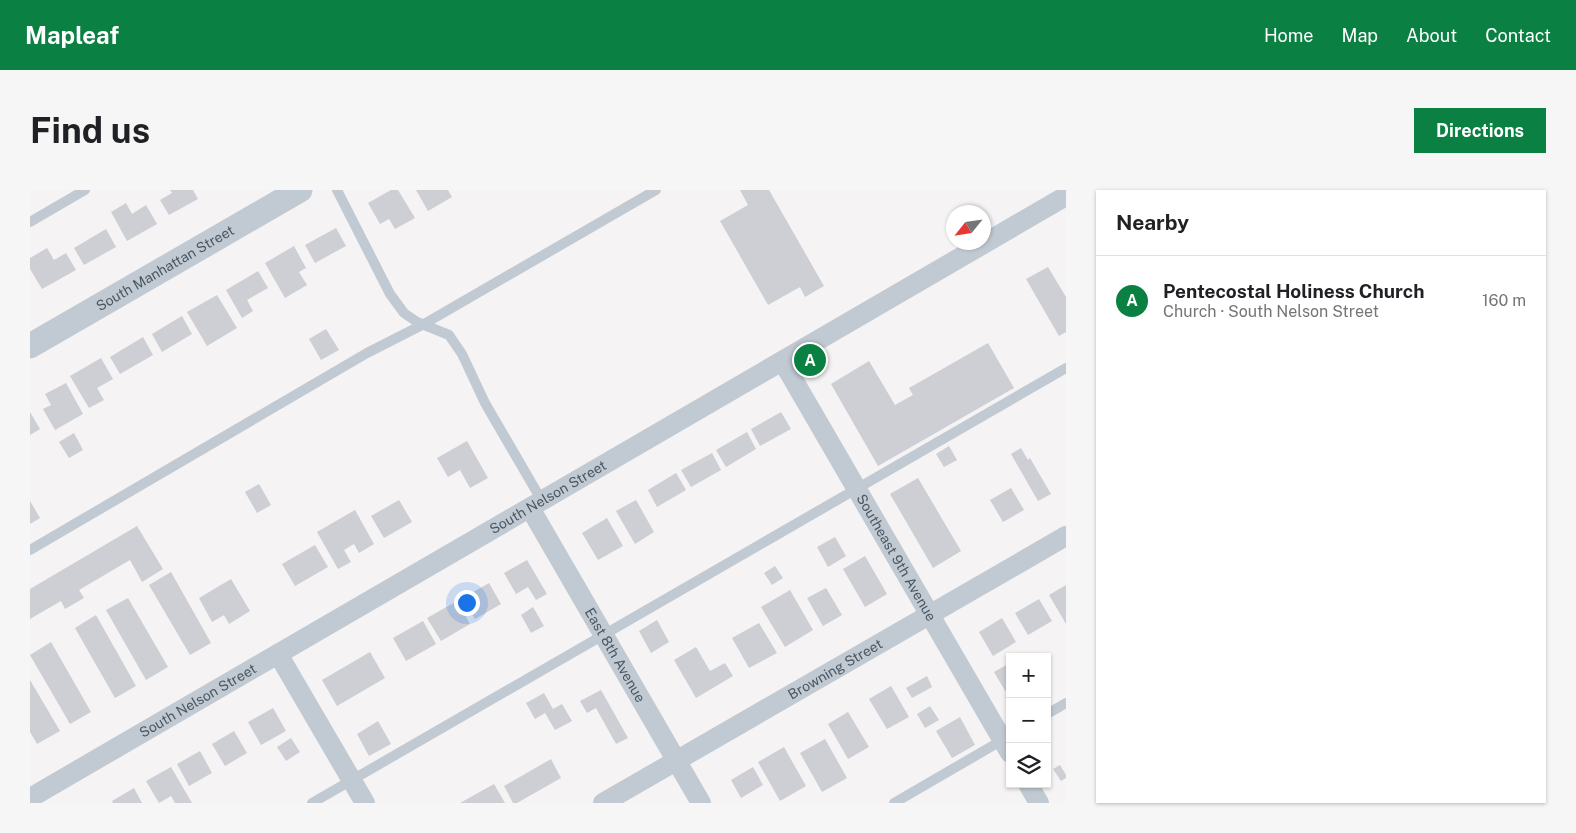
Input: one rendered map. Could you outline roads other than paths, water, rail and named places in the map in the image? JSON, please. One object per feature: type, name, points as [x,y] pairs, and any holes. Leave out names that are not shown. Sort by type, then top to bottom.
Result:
[{"type":"street","name":"South Manhattan Street","points":[[30,346],[300,190]]},
{"type":"street","name":"South Nelson Street","points":[[30,798],[1066,196]]},
{"type":"street","name":"Southeast 9th Avenue","points":[[783,362],[1006,741]]},
{"type":"street","name":"East 8th Avenue","points":[[536,504],[603,634],[701,803]]},
{"type":"street","name":"Browning Street","points":[[603,803],[1066,536]]},
{"type":"street","points":[[278,654],[365,803]]},
{"type":"street","points":[[1030,788],[1039,803]]},
{"type":"lane","points":[[30,222],[84,190]]},
{"type":"lane","points":[[337,190],[390,294],[404,313],[449,335],[462,354],[536,504]]},
{"type":"lane","points":[[30,550],[366,353],[424,324],[656,190]]},
{"type":"lane","points":[[312,803],[1066,368]]},
{"type":"lane","points":[[1051,712],[1066,703]]},
{"type":"lane","points":[[894,803],[1006,744]]},
{"type":"place","name":"Pentecostal Holiness Church","points":[[810,360]]}]
